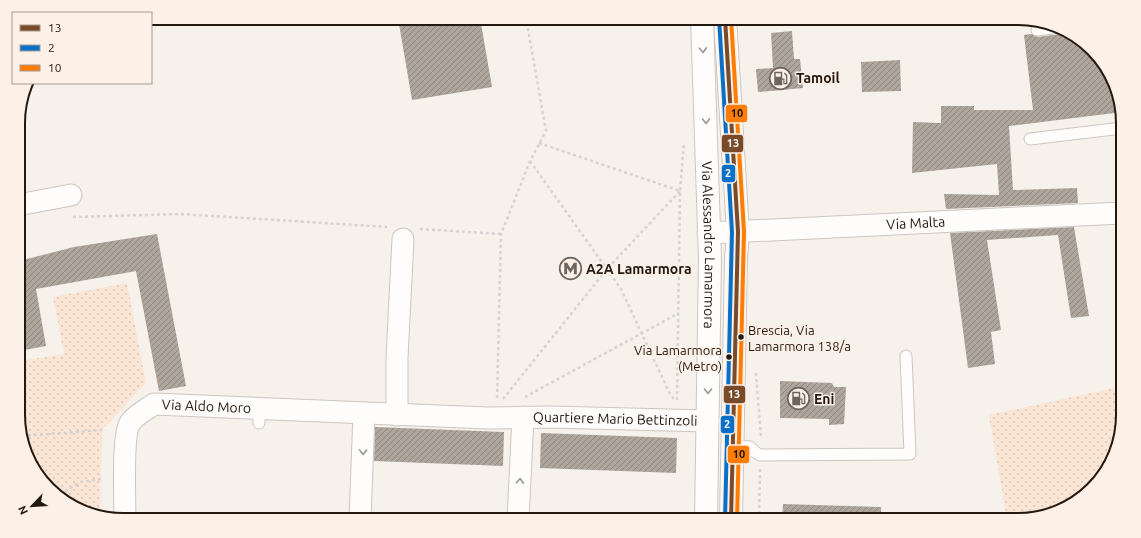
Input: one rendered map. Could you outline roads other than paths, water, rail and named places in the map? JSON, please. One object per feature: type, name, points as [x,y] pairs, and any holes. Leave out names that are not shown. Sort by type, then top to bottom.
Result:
[{"type":"main road","name":"Via Alessandro Lamarmora","points":[[702,25],[710,259],[706,513]]},
{"type":"main road","name":"Via Alessandro Lamarmora","points":[[725,25],[738,232],[736,259],[733,446],[730,513]]},
{"type":"street","points":[[25,204],[71,195]]},
{"type":"street","name":"Via Malta","points":[[708,233],[1116,213]]},
{"type":"street","points":[[397,415],[397,358],[404,232]]},
{"type":"street","name":"Via Aldo Moro","points":[[125,513],[126,442],[129,424],[138,415],[154,404],[259,416],[364,413]]},
{"type":"street","name":"Quartiere Mario Bettinzoli","points":[[518,513],[522,408]]},
{"type":"street","name":"Quartiere Mario Bettinzoli","points":[[364,413],[397,415],[492,412],[522,408],[708,421]]},
{"type":"street","points":[[360,513],[364,413]]},
{"type":"lane","points":[[1038,30],[1047,29]]},
{"type":"lane","points":[[1030,139],[1116,129]]},
{"type":"lane","points":[[733,446],[750,447],[760,455],[910,454],[906,356]]},
{"type":"place","name":"Tamoil","points":[[781,78]]},
{"type":"place","name":"A2A Lamarmora","points":[[571,269]]},
{"type":"place","name":"Brescia, Via Lamarmora 138/a","points":[[741,337]]},
{"type":"place","name":"Via Lamarmora (Metro)","points":[[729,357]]},
{"type":"place","name":"Eni","points":[[798,399]]}]
